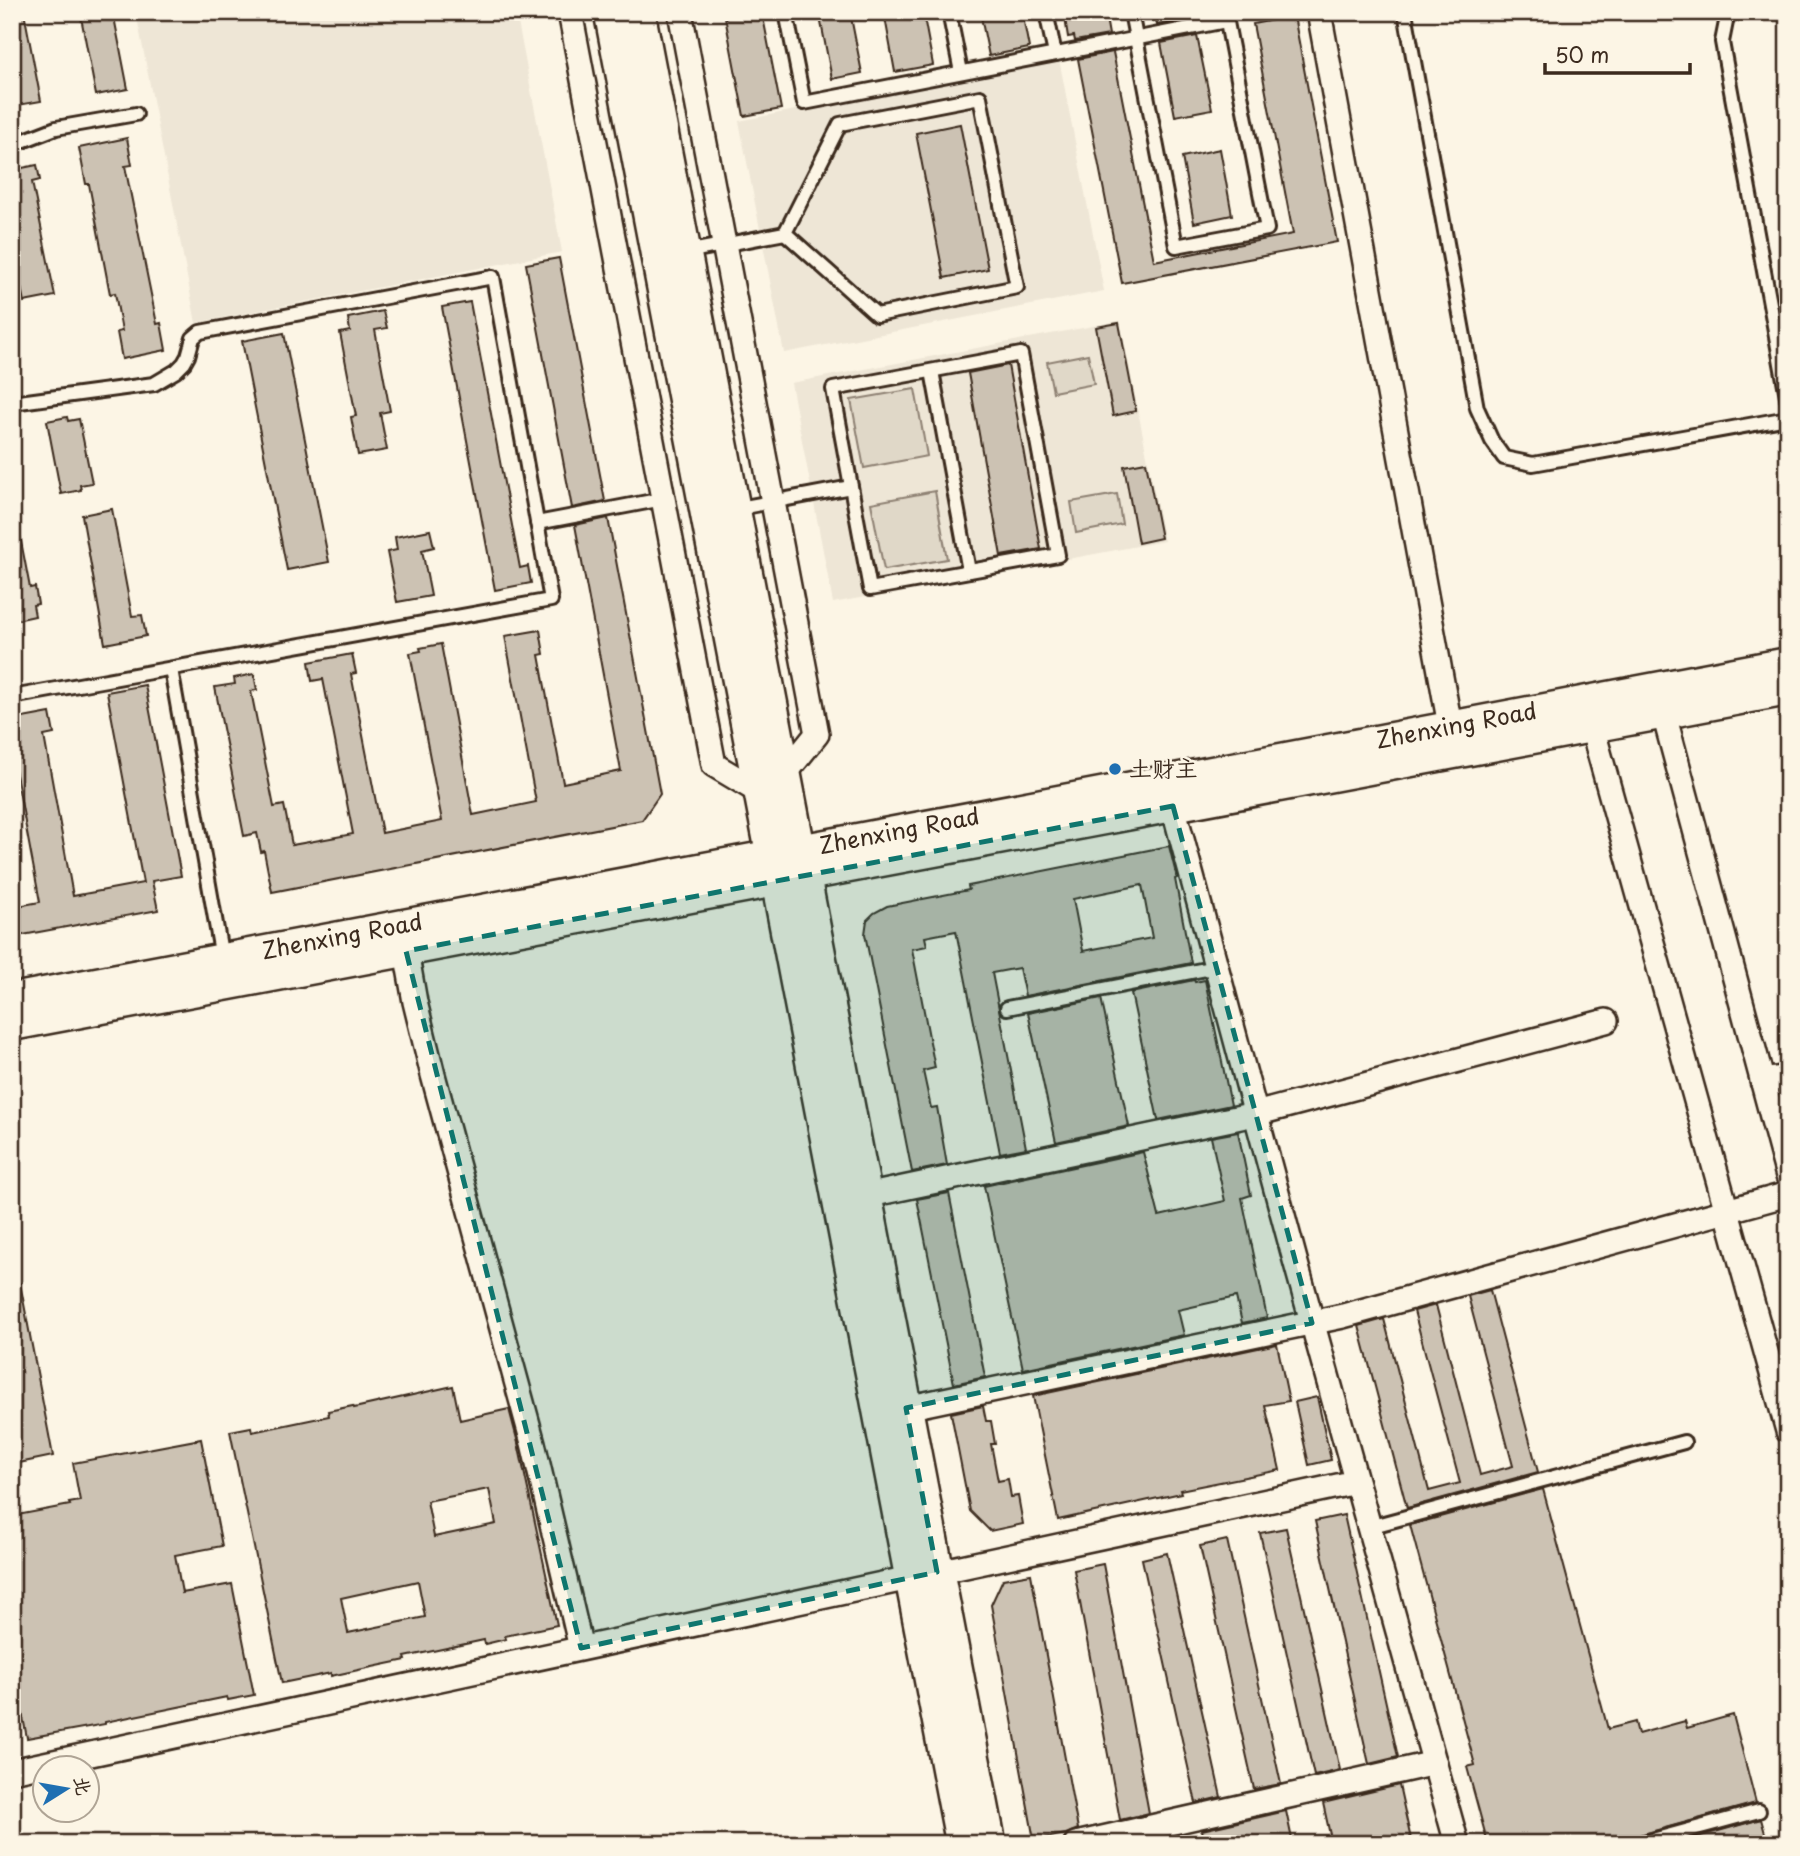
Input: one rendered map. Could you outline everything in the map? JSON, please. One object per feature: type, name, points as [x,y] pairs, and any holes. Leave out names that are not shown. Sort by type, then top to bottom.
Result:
[{"type":"main road","points":[[611,12],[773,784],[924,1574],[989,1844]]},
{"type":"main road","points":[[638,12],[733,509],[773,784]]},
{"type":"main road","points":[[788,866],[865,1196],[906,1408],[924,1574],[963,1844]]},
{"type":"street","points":[[570,12],[714,765],[773,784],[817,734],[680,12]]},
{"type":"street","points":[[1319,12],[1452,740]]},
{"type":"street","name":"Zhenxing Road","points":[[12,999],[223,959],[1173,806],[1788,663]]},
{"type":"street","name":"Zhenxing Road","points":[[12,1026],[406,951],[788,866],[1452,740],[1592,727],[1788,690]]},
{"type":"street","points":[[1665,718],[1788,1176]]},
{"type":"street","points":[[1592,727],[1788,1431]]},
{"type":"street","points":[[1173,806],[1312,1323],[1457,1844]]},
{"type":"street","points":[[406,951],[433,1075],[534,1443],[581,1648]]},
{"type":"street","points":[[865,1196],[1255,1114],[1605,1021]]},
{"type":"street","points":[[1762,1081],[1788,1077]]},
{"type":"street","points":[[906,1408],[1312,1323],[1788,1194]]},
{"type":"street","points":[[12,1771],[1356,1482]]},
{"type":"street","points":[[1076,1844],[1435,1763]]},
{"type":"lane","points":[[786,12],[804,103],[1136,38],[1226,17],[1267,229],[1176,246],[1136,38],[1131,12]]},
{"type":"lane","points":[[949,12],[961,72]]},
{"type":"lane","points":[[1046,12],[1055,54]]},
{"type":"lane","points":[[1405,12],[1477,408],[1492,441],[1504,458],[1533,464],[1788,418]]},
{"type":"lane","points":[[1730,12],[1722,42],[1788,402]]},
{"type":"lane","points":[[980,97],[1017,287],[877,314],[785,233],[841,124],[980,97]]},
{"type":"lane","points":[[12,145],[57,128],[136,114]]},
{"type":"lane","points":[[684,253],[785,233]]},
{"type":"lane","points":[[12,403],[154,384],[184,363],[193,338],[200,332],[493,277],[551,600],[12,697]]},
{"type":"lane","points":[[1021,354],[1058,555],[870,589],[851,487],[833,389],[1021,354]]},
{"type":"lane","points":[[932,371],[969,571]]},
{"type":"lane","points":[[733,509],[851,487]]},
{"type":"lane","points":[[537,523],[663,499]]},
{"type":"lane","points":[[171,669],[223,959]]},
{"type":"lane","points":[[1007,1009],[1216,967]]},
{"type":"lane","points":[[1369,1527],[1684,1442]]},
{"type":"lane","points":[[1637,1844],[1759,1811]]},
{"type":"highlighted area","points":[[1173,806],[1312,1323],[906,1408],[937,1572],[581,1648],[406,951]]},
{"type":"shaded area","points":[[136,12],[516,12],[562,252],[196,323]]},
{"type":"shaded area","points":[[1059,59],[1104,291],[784,353],[739,121]]},
{"type":"shaded area","points":[[1120,321],[1164,541],[833,603],[791,383]]},
{"type":"shaded area","points":[[1088,354],[1094,384],[1053,392],[1047,362]]},
{"type":"shaded area","points":[[915,389],[927,456],[864,468],[851,400]]},
{"type":"shaded area","points":[[935,491],[947,559],[884,570],[871,503]]},
{"type":"shaded area","points":[[1117,494],[1122,524],[1076,533],[1071,502]]},
{"type":"building","points":[[12,12],[24,12],[41,101],[12,106]]},
{"type":"building","points":[[80,12],[113,12],[128,89],[96,95]]},
{"type":"building","points":[[724,12],[762,12],[781,109],[744,116]]},
{"type":"building","points":[[819,12],[850,12],[862,73],[832,79]]},
{"type":"building","points":[[884,12],[923,12],[933,65],[895,72]]},
{"type":"building","points":[[980,12],[1022,12],[1029,48],[989,56]]},
{"type":"building","points":[[1064,12],[1105,12],[1109,35],[1075,41],[1074,36],[1068,37]]},
{"type":"building","points":[[1155,12],[1192,12],[1193,18],[1157,25]]},
{"type":"building","points":[[1294,16],[1337,242],[1122,283],[1078,59],[1113,52],[1154,261],[1293,234],[1253,24]]},
{"type":"building","points":[[1197,36],[1212,109],[1175,116],[1161,43]]},
{"type":"building","points":[[960,124],[988,269],[944,278],[916,133]]},
{"type":"building","points":[[127,138],[132,165],[125,166],[157,324],[161,323],[166,350],[122,359],[117,332],[122,331],[115,293],[110,294],[89,184],[86,184],[79,148]]},
{"type":"building","points":[[1220,149],[1232,215],[1194,223],[1182,157]]},
{"type":"building","points":[[37,165],[40,180],[32,182],[55,296],[24,302],[12,243],[12,170]]},
{"type":"building","points":[[559,258],[605,501],[572,508],[526,264]]},
{"type":"building","points":[[470,302],[520,568],[528,566],[531,583],[495,590],[442,307]]},
{"type":"building","points":[[383,311],[387,328],[375,330],[390,411],[380,413],[387,450],[358,455],[351,417],[356,416],[340,333],[350,331],[348,318]]},
{"type":"building","points":[[1119,323],[1136,411],[1113,416],[1096,327]]},
{"type":"building","points":[[284,333],[329,562],[287,570],[242,341]]},
{"type":"building","points":[[1008,365],[1041,549],[1001,556],[968,373]]},
{"type":"building","points":[[67,417],[68,421],[79,419],[92,483],[80,485],[81,490],[61,494],[47,421]]},
{"type":"building","points":[[1146,462],[1161,538],[1138,543],[1124,466]]},
{"type":"building","points":[[112,509],[132,616],[142,615],[146,636],[105,644],[82,515]]},
{"type":"building","points":[[608,518],[660,794],[642,820],[272,892],[264,851],[261,852],[257,833],[244,836],[215,687],[235,684],[234,678],[254,674],[257,690],[251,691],[274,807],[284,805],[292,845],[353,834],[323,679],[312,681],[309,662],[352,654],[356,673],[351,674],[382,833],[442,821],[410,653],[421,651],[420,648],[441,644],[473,815],[536,802],[505,636],[540,630],[544,654],[539,655],[563,783],[621,771],[575,525]]},
{"type":"building","points":[[430,530],[434,547],[422,550],[431,596],[397,602],[387,552],[397,550],[395,537]]},
{"type":"building","points":[[20,536],[30,588],[35,587],[38,604],[33,605],[35,616],[12,621],[12,537]]},
{"type":"building","points":[[145,685],[181,876],[152,881],[158,910],[12,937],[12,907],[40,902],[12,753],[12,720],[50,713],[54,734],[44,736],[73,896],[143,883],[107,692]]},
{"type":"building","points":[[1169,846],[1191,963],[1025,996],[1019,968],[992,973],[1026,1148],[1000,1153],[956,931],[925,937],[927,946],[912,949],[935,1068],[923,1071],[931,1108],[937,1107],[947,1165],[912,1172],[865,934],[867,920],[887,906],[969,890],[968,886]],"holes":[[[1142,885],[1152,938],[1083,951],[1073,899]]]},
{"type":"building","points":[[1205,980],[1231,1105],[1158,1120],[1131,993]]},
{"type":"building","points":[[1101,998],[1129,1126],[1056,1142],[1028,1013]]},
{"type":"building","points":[[1238,1132],[1251,1195],[1242,1198],[1267,1318],[1242,1323],[1236,1297],[1178,1310],[1184,1335],[1023,1369],[984,1186],[1143,1152],[1159,1216],[1225,1201],[1211,1137]]},
{"type":"building","points":[[949,1193],[985,1377],[954,1384],[917,1199]]},
{"type":"building","points":[[20,1283],[53,1456],[19,1463],[12,1425],[12,1284]]},
{"type":"building","points":[[1490,1290],[1538,1472],[1407,1508],[1359,1326],[1384,1319],[1429,1491],[1460,1483],[1414,1311],[1436,1305],[1480,1475],[1513,1466],[1468,1296]]},
{"type":"building","points":[[1277,1344],[1289,1401],[1265,1405],[1280,1470],[1180,1490],[1181,1493],[1058,1520],[1033,1396]]},
{"type":"building","points":[[453,1386],[460,1420],[509,1409],[557,1625],[505,1636],[506,1639],[485,1644],[484,1640],[331,1676],[331,1673],[282,1683],[230,1431],[251,1427],[252,1432],[329,1416],[328,1411],[353,1406],[354,1408]],"holes":[[[489,1489],[496,1524],[434,1537],[427,1501]],[[418,1581],[425,1617],[348,1633],[341,1598]]]},
{"type":"building","points":[[1317,1397],[1331,1460],[1309,1465],[1295,1402]]},
{"type":"building","points":[[983,1406],[986,1421],[991,1421],[995,1444],[991,1444],[998,1481],[1008,1479],[1011,1497],[1018,1496],[1023,1524],[990,1531],[970,1511],[951,1413]]},
{"type":"building","points":[[201,1439],[222,1546],[175,1555],[182,1593],[232,1584],[254,1695],[228,1700],[227,1697],[27,1738],[12,1660],[12,1516],[80,1501],[73,1463]]},
{"type":"building","points":[[1543,1489],[1608,1729],[1635,1722],[1638,1734],[1685,1721],[1687,1728],[1733,1715],[1756,1803],[1612,1844],[1488,1844],[1467,1767],[1475,1765],[1410,1525]]},
{"type":"building","points":[[1344,1515],[1398,1757],[1369,1764],[1315,1521]]},
{"type":"building","points":[[1286,1528],[1340,1770],[1314,1776],[1260,1533]]},
{"type":"building","points":[[1227,1540],[1281,1784],[1254,1789],[1200,1546]]},
{"type":"building","points":[[1167,1553],[1221,1797],[1196,1803],[1142,1559]]},
{"type":"building","points":[[1103,1564],[1149,1813],[1120,1820],[1074,1570]]},
{"type":"building","points":[[1031,1574],[1078,1829],[1034,1840],[991,1605],[1003,1579]]},
{"type":"building","points":[[1399,1785],[1412,1844],[1332,1844],[1323,1803]]},
{"type":"building","points":[[1286,1811],[1293,1844],[1205,1844],[1202,1830]]},
{"type":"building","points":[[1761,1819],[1768,1844],[1692,1844],[1690,1839]]},
{"type":"place","name":"土财主","points":[[1115,769]]}]
